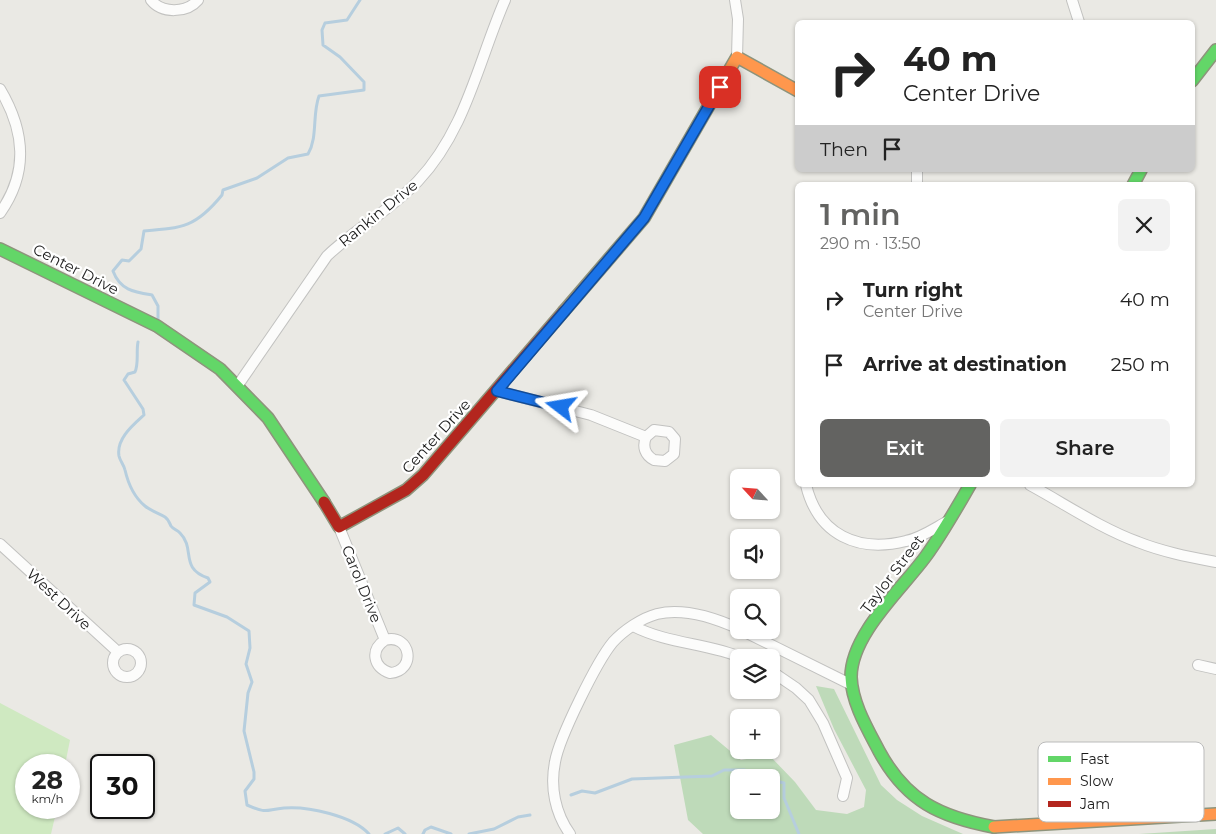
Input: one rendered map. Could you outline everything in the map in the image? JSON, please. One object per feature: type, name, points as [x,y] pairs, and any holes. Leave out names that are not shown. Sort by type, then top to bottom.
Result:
[{"type":"street","points":[[151,0],[160,7],[176,10],[193,6],[198,0]]},
{"type":"street","name":"Rankin Drive","points":[[238,385],[327,256],[341,242],[400,199],[441,154],[459,121],[505,0]]},
{"type":"street","points":[[735,0],[738,20],[737,57],[795,90]]},
{"type":"street","points":[[1072,0],[1078,20]]},
{"type":"street","points":[[1195,77],[1216,50]]},
{"type":"street","name":"Center Drive","points":[[0,249],[138,317],[191,348],[238,385],[280,433],[339,527],[389,500],[412,485],[442,456],[644,218],[737,57]]},
{"type":"street","points":[[0,89],[11,108],[17,124],[21,152],[15,185],[0,213]]},
{"type":"street","points":[[497,391],[591,415],[646,437]]},
{"type":"street","points":[[806,487],[809,499],[817,514],[828,526],[852,541],[868,546],[908,541],[949,521]]},
{"type":"street","name":"Taylor Street","points":[[969,487],[927,554],[860,644],[852,665],[852,685],[856,705],[866,728],[894,778],[917,800],[951,816],[990,826],[1019,828],[1103,822]]},
{"type":"street","points":[[1034,487],[1109,530],[1137,542],[1162,550],[1216,562]]},
{"type":"street","name":"Carol Drive","points":[[339,527],[385,640]]},
{"type":"street","name":"West Drive","points":[[0,544],[118,652]]},
{"type":"street","points":[[570,834],[564,826],[554,796],[555,760],[567,730],[603,657],[616,639],[633,626],[658,614],[683,613],[714,620],[730,626]]},
{"type":"street","points":[[633,626],[665,640],[716,649],[730,654]]},
{"type":"street","points":[[758,639],[852,685]]},
{"type":"street","points":[[1198,665],[1216,669]]},
{"type":"street","points":[[780,676],[809,700],[823,723],[847,778],[843,796]]},
{"type":"green space","points":[[816,686],[834,689],[881,785],[897,800],[922,816],[963,834],[703,834],[688,820],[674,745],[711,735],[730,751],[730,759],[773,759],[795,782],[816,810],[847,814],[864,807],[866,790],[834,729]]},
{"type":"green space","points":[[0,703],[70,740],[67,754],[15,754],[15,819],[54,819],[51,834],[0,834]]},
{"type":"green space","points":[[1216,829],[1216,834],[1139,834]]},
{"type":"waterway","points":[[158,320],[158,306],[152,295],[128,289],[120,282],[113,271],[122,260],[129,261],[141,249],[144,231],[169,229],[188,224],[213,206],[222,195],[223,190],[257,178],[288,158],[308,154],[313,140],[319,96],[364,90],[364,82],[340,57],[323,45],[322,30],[325,23],[347,20],[360,0]]},
{"type":"waterway","points":[[138,342],[135,372],[128,374],[124,380],[143,409],[144,415],[130,428],[123,438],[120,444],[119,456],[135,494],[147,508],[166,518],[172,527],[180,533],[185,539],[194,569],[199,574],[208,578],[210,582],[195,593],[194,605],[227,617],[249,631],[250,648],[246,664],[252,682],[248,693],[244,731],[254,779],[245,791],[247,805],[259,810],[294,808],[317,811],[341,817],[369,834]]},
{"type":"waterway","points":[[571,795],[582,791],[595,793],[632,779],[712,776],[724,770],[730,770]]},
{"type":"waterway","points":[[780,782],[784,783],[784,798],[799,834]]},
{"type":"waterway","points":[[469,834],[494,829],[518,817],[530,815]]},
{"type":"waterway","points":[[423,834],[425,830],[431,827],[451,834]]},
{"type":"waterway","points":[[385,834],[398,828],[405,834]]},
{"type":"traffic: fast","points":[[1195,77],[1216,50]]},
{"type":"traffic: fast","points":[[1135,182],[1140,172]]},
{"type":"traffic: fast","points":[[0,249],[157,326],[220,369],[268,418],[324,502]]},
{"type":"traffic: fast","points":[[969,487],[926,556],[868,629],[853,661],[851,677],[854,696],[865,724],[889,768],[901,783],[926,804],[941,812],[994,827]]},
{"type":"traffic: slow","points":[[564,311],[644,218],[737,57],[795,89]]},
{"type":"traffic: slow","points":[[1204,815],[1216,814]]},
{"type":"traffic: slow","points":[[994,827],[1079,822]]},
{"type":"traffic: jam","points":[[324,502],[339,527],[406,490],[423,475],[564,311]]},
{"type":"route","points":[[561,407],[497,391],[644,218],[720,87]]}]
